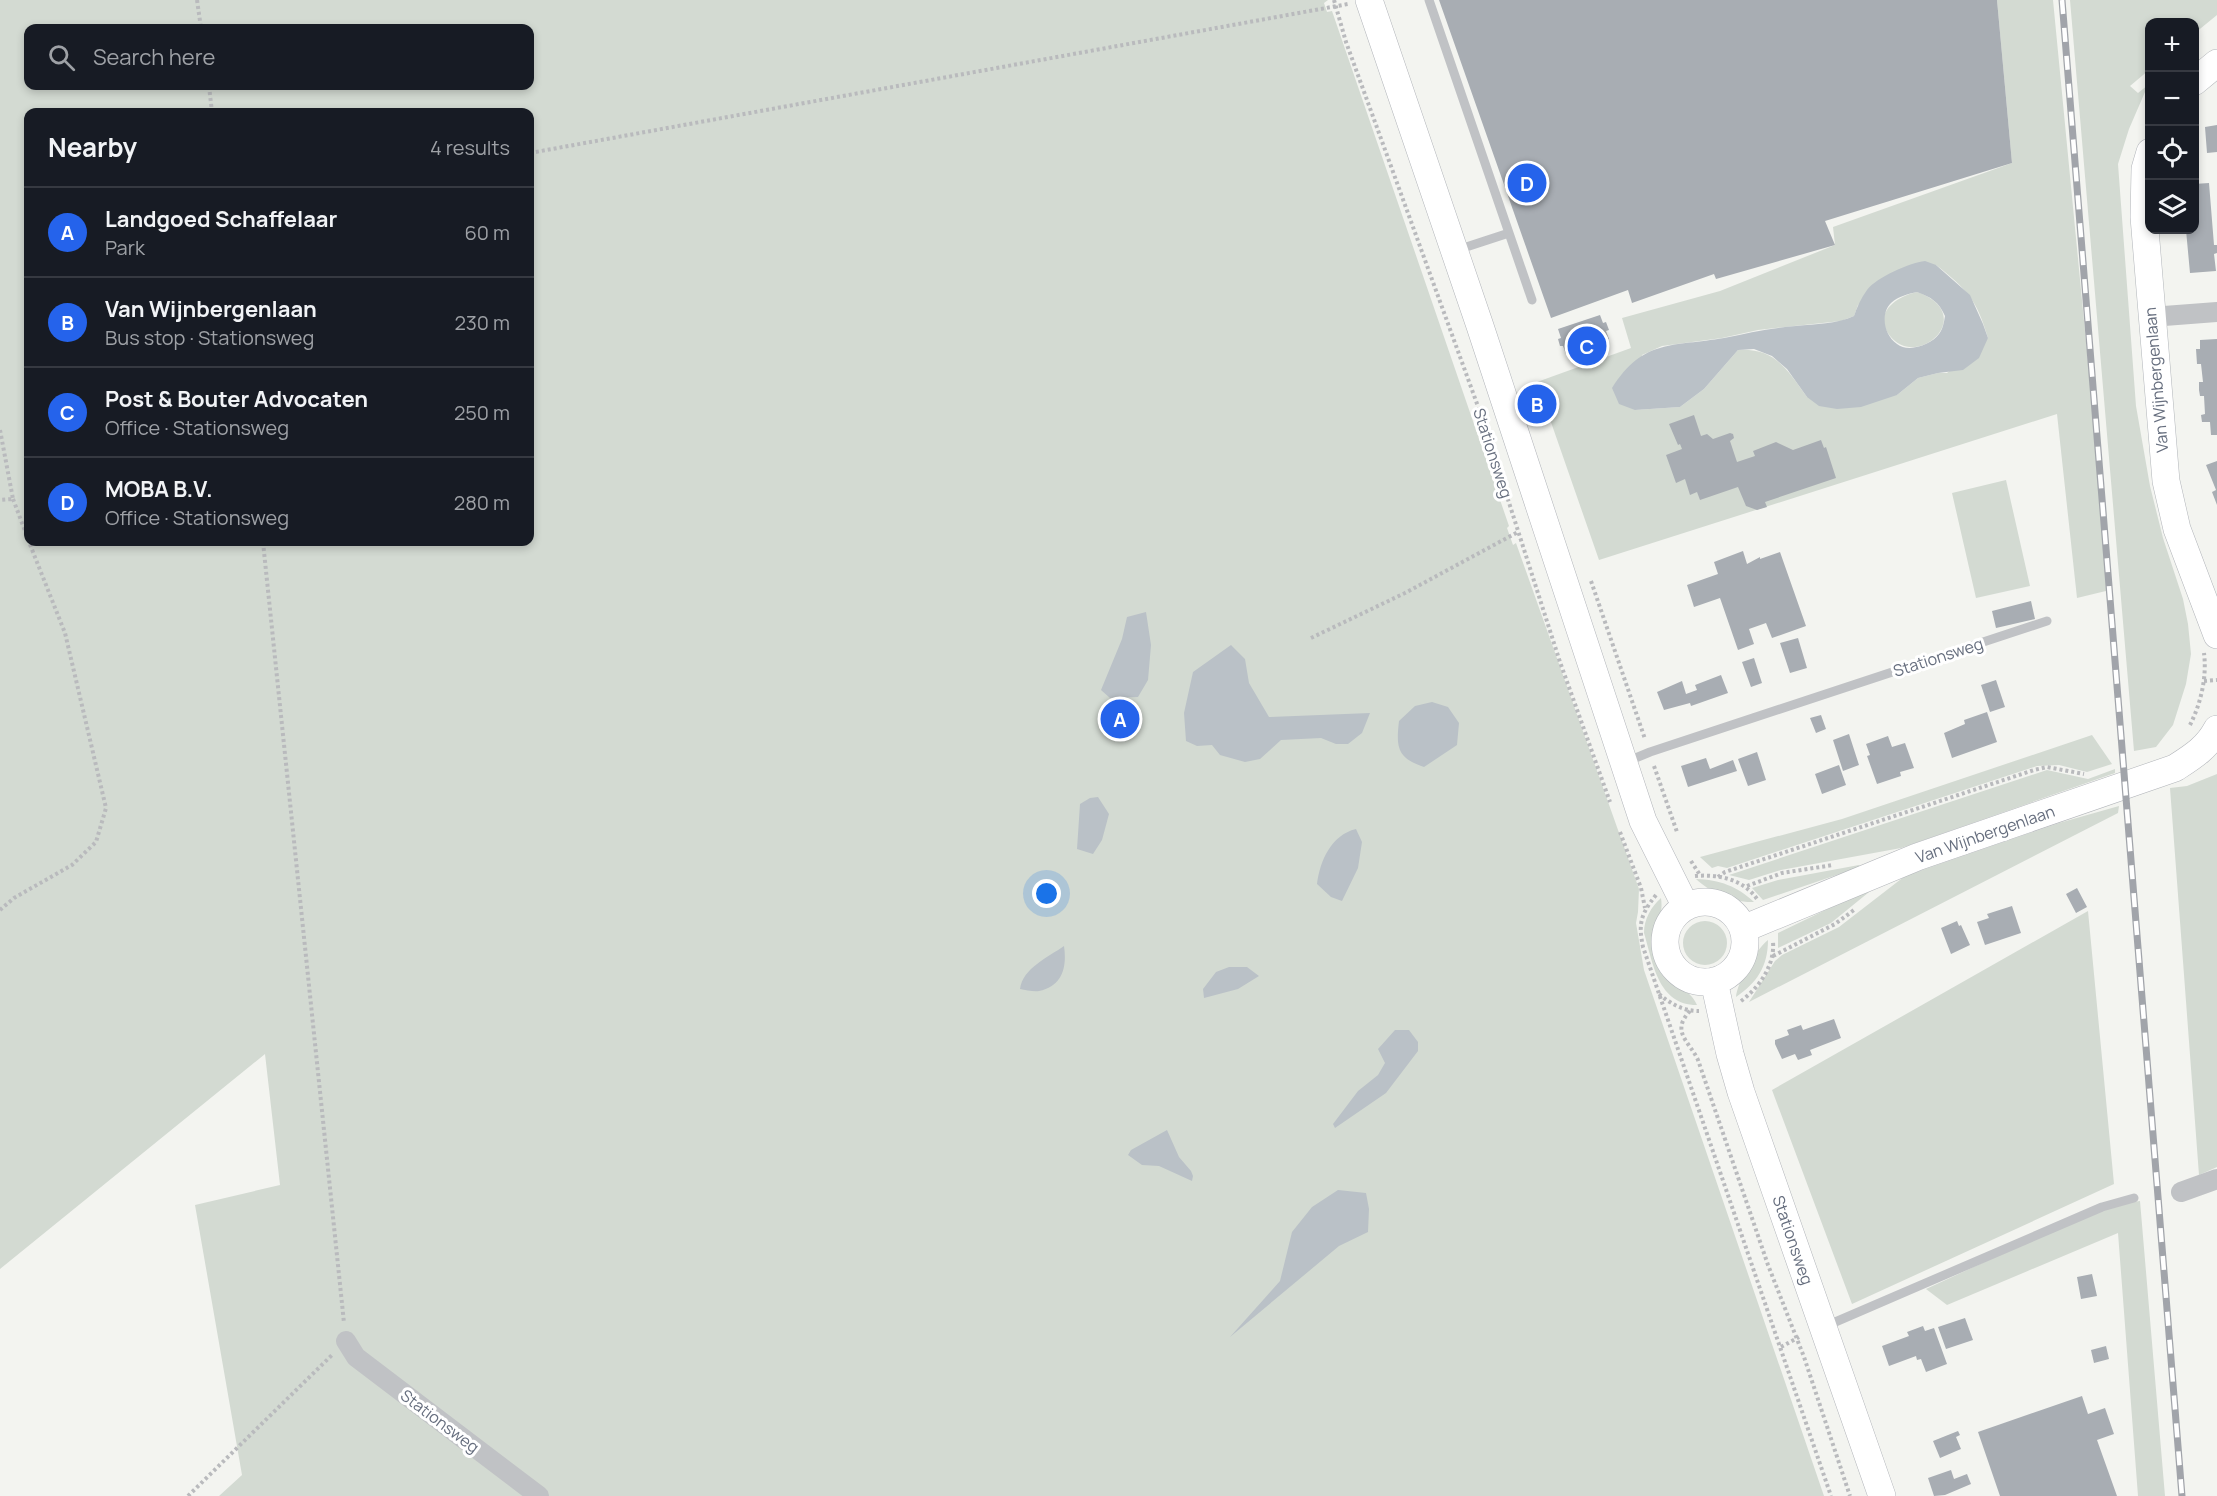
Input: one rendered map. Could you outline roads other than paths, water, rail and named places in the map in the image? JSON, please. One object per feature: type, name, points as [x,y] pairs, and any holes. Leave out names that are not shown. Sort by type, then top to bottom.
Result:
[{"type":"main road","name":"Stationsweg","points":[[1361,1],[1454,251],[1643,821],[1686,907]]},
{"type":"main road","points":[[2199,78],[2217,63]]},
{"type":"main road","name":"Van Wijnbergenlaan","points":[[2145,169],[2144,217],[2163,460],[2170,503],[2217,636]]},
{"type":"main road","name":"Van Wijnbergenlaan","points":[[1743,929],[1917,857],[2175,768],[2199,753],[2211,741],[2217,729]]},
{"type":"main road","points":[[1697,902],[1720,904],[1738,918],[1743,929],[1745,940],[1740,961],[1733,970],[1714,981],[1701,981],[1684,975],[1670,962],[1665,937],[1669,925],[1676,914],[1697,902]]},
{"type":"main road","name":"Stationsweg","points":[[1714,981],[1741,1092],[1882,1496]]},
{"type":"street","points":[[2151,317],[2217,312]]},
{"type":"street","points":[[2181,1192],[2217,1179]]},
{"type":"street","name":"Stationsweg","points":[[346,1341],[356,1357],[539,1496]]},
{"type":"lane","points":[[1429,0],[1532,300]]},
{"type":"lane","points":[[1454,251],[1509,233]]},
{"type":"lane","name":"Stationsweg","points":[[1624,763],[1650,752],[2047,621]]},
{"type":"lane","points":[[1824,1327],[2102,1207],[2134,1198]]},
{"type":"railway","points":[[2062,0],[2182,1496]]},
{"type":"place","name":"MOBA B.V.","points":[[1527,183]]},
{"type":"place","name":"Post & Bouter Advocaten","points":[[1587,346]]},
{"type":"place","name":"Van Wijnbergenlaan","points":[[1537,404]]},
{"type":"place","name":"Landgoed Schaffelaar","points":[[1120,719]]}]
